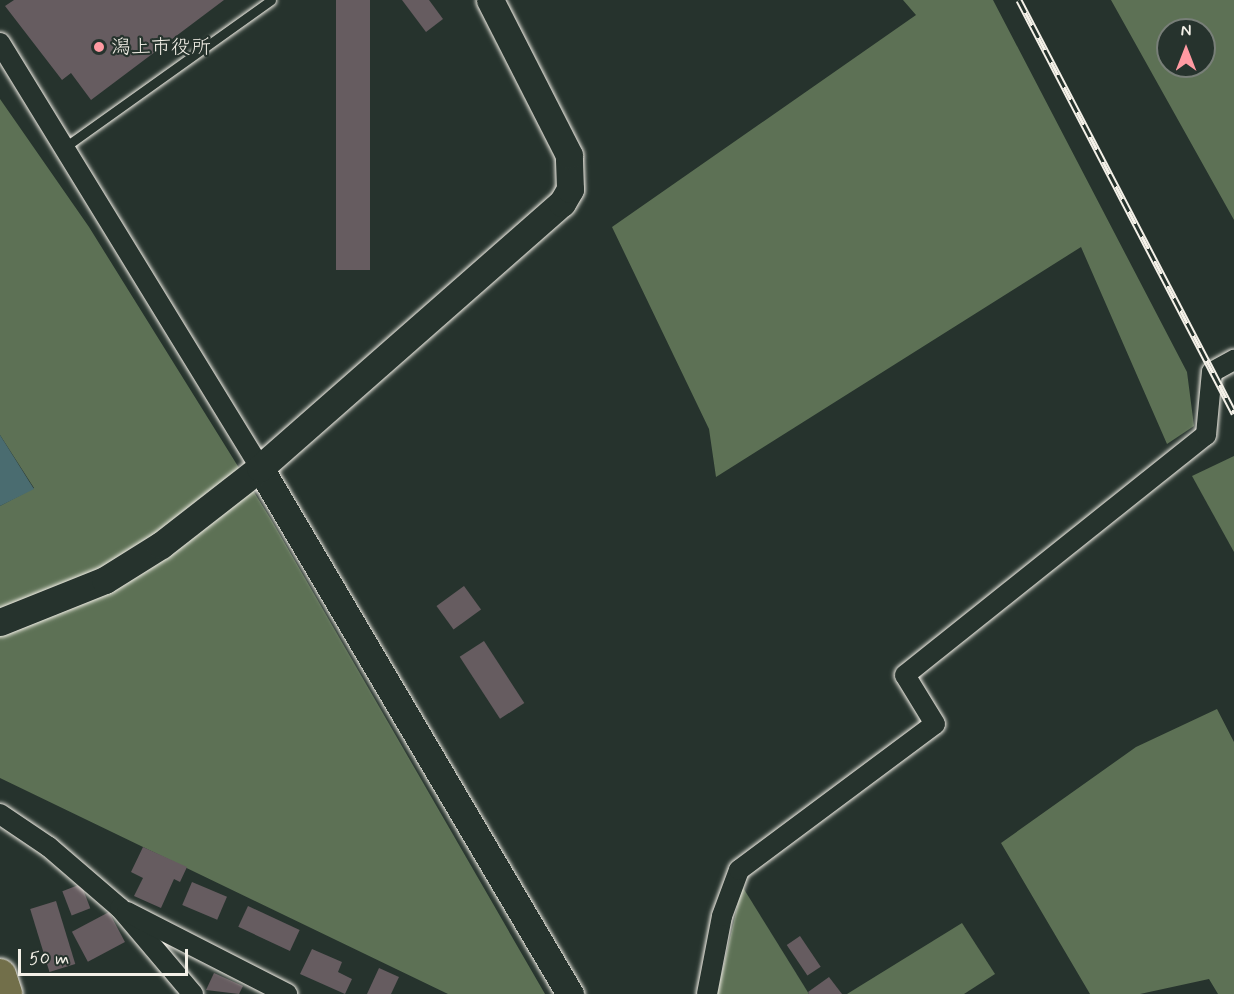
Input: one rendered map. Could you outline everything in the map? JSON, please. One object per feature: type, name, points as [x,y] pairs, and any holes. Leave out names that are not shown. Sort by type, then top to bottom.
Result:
[{"type":"main road","points":[[0,975],[6,994]]},
{"type":"street","points":[[0,622],[105,580],[260,468],[562,203],[570,189],[569,155],[490,0]]},
{"type":"street","points":[[0,43],[260,468],[570,994]]},
{"type":"street","points":[[707,994],[722,916],[739,870],[935,724],[905,675],[1206,435],[1212,372],[1234,360]]},
{"type":"street","points":[[0,814],[49,847],[120,908],[193,994]]},
{"type":"street","points":[[120,908],[288,994]]},
{"type":"lane","points":[[65,147],[271,0]]},
{"type":"green space","points":[[903,0],[993,0],[1187,372],[1194,426],[1167,444],[1081,247],[716,477],[709,429],[612,227],[916,15]]},
{"type":"green space","points":[[1111,0],[1234,0],[1234,220]]},
{"type":"green space","points":[[0,99],[89,227],[272,521],[545,994],[448,994],[0,778],[0,506],[34,488],[0,435]]},
{"type":"green space","points":[[1234,456],[1234,552],[1192,476]]},
{"type":"green space","points":[[1217,709],[1234,742],[1234,994],[1218,994],[1209,979],[1140,994],[1090,994],[1001,843],[1136,747]]},
{"type":"green space","points":[[742,886],[809,994],[717,994]]},
{"type":"green space","points":[[962,923],[995,974],[964,994],[847,994]]},
{"type":"water","points":[[0,435],[34,489],[0,506]]},
{"type":"building","name":"潟上市役所","points":[[14,0],[224,0],[91,100],[71,73],[62,80],[5,6]]},
{"type":"building","points":[[336,0],[370,0],[370,270],[336,270]]},
{"type":"building","points":[[402,0],[429,0],[443,19],[426,32]]},
{"type":"building","points":[[464,586],[481,609],[454,629],[436,606]]},
{"type":"building","points":[[484,641],[524,703],[500,719],[460,657]]},
{"type":"building","points":[[143,847],[187,867],[180,882],[174,879],[161,908],[134,896],[143,878],[131,872]]},
{"type":"building","points":[[192,882],[227,897],[217,920],[182,905]]},
{"type":"building","points":[[81,884],[90,908],[72,915],[62,891]]},
{"type":"building","points":[[56,901],[75,964],[49,972],[30,909]]},
{"type":"building","points":[[248,906],[300,930],[290,951],[238,927]]},
{"type":"building","points":[[109,912],[125,942],[88,962],[72,932]]},
{"type":"building","points":[[800,936],[821,967],[807,976],[787,945]]},
{"type":"building","points":[[312,949],[342,962],[338,972],[352,979],[345,994],[300,974]]},
{"type":"building","points":[[379,968],[399,977],[391,994],[367,994]]},
{"type":"building","points":[[214,973],[243,986],[239,994],[206,990]]},
{"type":"building","points":[[829,977],[842,994],[809,994],[808,992]]},
{"type":"railway","points":[[1019,0],[1234,413]]},
{"type":"place","name":"潟上市役所","points":[[99,47]]}]
